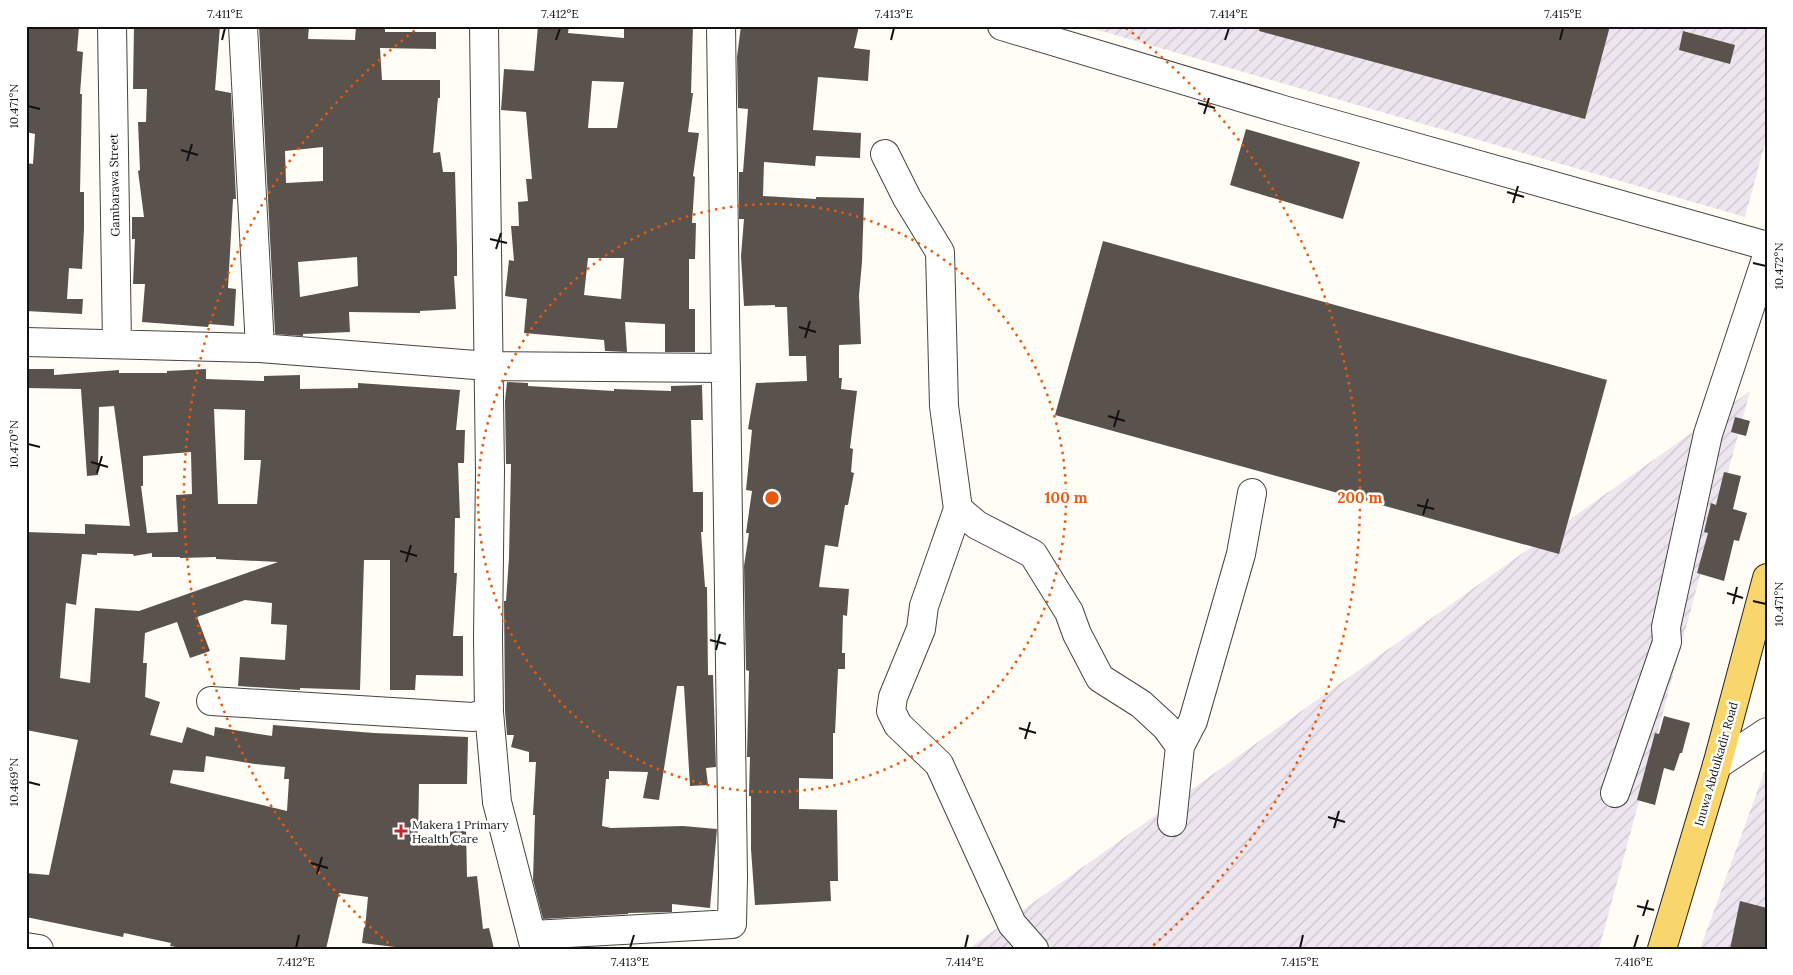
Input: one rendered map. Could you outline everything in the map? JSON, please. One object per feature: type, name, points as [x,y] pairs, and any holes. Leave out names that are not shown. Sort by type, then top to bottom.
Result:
[{"type":"main road","name":"Inuwa Abdulkadir Road","points":[[1662,949],[1717,765],[1767,578]]},
{"type":"street","name":"Gambarawa Street","points":[[112,26],[117,344]]},
{"type":"street","points":[[243,26],[260,348]]},
{"type":"street","points":[[484,26],[488,366],[489,712],[497,802],[534,942],[732,924],[734,877],[721,26]]},
{"type":"street","points":[[1002,26],[1287,111],[1767,246]]},
{"type":"street","points":[[885,154],[906,198],[940,252],[944,406],[958,509],[924,606],[921,629],[893,697],[892,711],[898,725],[938,764],[1012,924],[1034,949]]},
{"type":"street","points":[[1615,793],[1667,642],[1666,627],[1708,434],[1767,256]]},
{"type":"street","points":[[26,342],[260,348],[488,366],[726,368]]},
{"type":"street","points":[[1172,822],[1180,746],[1193,721],[1241,554],[1252,493]]},
{"type":"street","points":[[958,509],[977,525],[1033,554],[1070,612],[1077,634],[1100,678],[1141,704],[1166,727],[1180,746]]},
{"type":"street","points":[[211,702],[473,717],[489,712]]},
{"type":"street","points":[[1717,765],[1767,732]]},
{"type":"street","points":[[26,947],[38,949]]},
{"type":"shaded area","points":[[1084,26],[1767,26],[1767,136],[1745,217]]},
{"type":"shaded area","points":[[1750,391],[1599,949],[968,949]]},
{"type":"shaded area","points":[[1767,768],[1767,949],[1700,949],[1765,770]]},
{"type":"building","points":[[26,26],[79,26],[77,51],[83,52],[80,94],[82,94],[80,192],[84,192],[84,229],[82,269],[69,268],[67,299],[83,299],[82,314],[26,311],[26,163],[33,164],[35,134],[26,132]]},
{"type":"building","points":[[134,26],[220,26],[215,90],[231,93],[236,199],[233,199],[228,288],[236,289],[234,326],[209,324],[208,327],[142,322],[145,284],[133,284],[135,239],[132,239],[132,217],[144,217],[138,171],[140,170],[138,122],[146,122],[147,89],[133,89]]},
{"type":"building","points":[[259,26],[309,26],[308,39],[355,40],[356,26],[385,26],[385,32],[436,32],[436,49],[380,48],[382,80],[440,80],[440,98],[438,98],[433,153],[440,152],[443,172],[455,172],[457,276],[454,276],[456,309],[420,311],[420,313],[349,312],[350,332],[303,334],[303,336],[275,334]],"holes":[[[323,147],[323,181],[286,183],[285,151]],[[357,257],[358,286],[300,297],[298,262]]]},
{"type":"building","points":[[538,26],[569,26],[568,33],[624,38],[624,26],[693,26],[691,93],[693,93],[688,132],[699,133],[693,176],[695,177],[692,223],[696,223],[695,259],[689,259],[689,309],[695,309],[695,352],[665,352],[665,324],[625,322],[627,352],[605,351],[604,340],[524,333],[527,299],[505,296],[509,260],[514,261],[511,226],[519,226],[518,202],[528,201],[526,179],[532,179],[526,112],[501,110],[504,69],[534,71]],"holes":[[[592,81],[624,82],[617,128],[588,128]],[[588,258],[624,258],[621,299],[584,295]]]},
{"type":"building","points":[[741,26],[859,26],[854,48],[870,50],[868,81],[818,77],[813,130],[861,133],[860,158],[816,156],[815,166],[764,162],[763,196],[816,199],[816,197],[864,198],[859,295],[861,344],[839,345],[841,389],[857,391],[850,448],[853,449],[851,472],[854,473],[848,505],[845,505],[838,547],[825,545],[819,587],[849,589],[847,616],[843,615],[842,653],[845,653],[845,669],[838,669],[835,733],[833,733],[833,779],[799,778],[799,809],[837,810],[838,881],[830,881],[831,901],[755,905],[751,849],[751,796],[749,796],[750,757],[747,757],[749,671],[746,670],[744,566],[749,533],[746,533],[752,491],[746,490],[752,430],[748,429],[756,383],[807,381],[806,356],[789,356],[787,307],[775,307],[775,305],[744,306],[741,256],[744,219],[739,219],[739,172],[743,172],[748,109],[738,108],[737,57]]},
{"type":"building","points":[[1260,26],[1610,26],[1585,119],[1259,31]]},
{"type":"building","points":[[1683,31],[1735,45],[1730,64],[1679,50]]},
{"type":"building","points":[[1246,129],[1360,162],[1343,219],[1230,185]]},
{"type":"building","points":[[1103,241],[1607,380],[1559,554],[1055,415]]},
{"type":"building","points":[[26,369],[54,369],[54,375],[119,370],[119,373],[167,373],[167,371],[206,369],[206,379],[264,381],[264,376],[300,375],[300,389],[358,388],[358,383],[460,390],[456,430],[465,430],[464,463],[458,463],[460,518],[455,518],[454,573],[457,573],[453,636],[463,636],[463,676],[416,675],[415,690],[390,690],[390,560],[364,560],[360,690],[300,688],[300,690],[238,686],[240,657],[285,660],[287,625],[271,624],[272,603],[245,600],[197,617],[210,651],[190,658],[177,622],[145,633],[143,663],[147,663],[145,697],[160,702],[150,735],[182,743],[187,727],[214,736],[215,727],[272,736],[273,725],[374,733],[468,737],[467,784],[419,784],[418,841],[450,840],[450,830],[466,829],[467,877],[477,876],[483,929],[489,928],[494,949],[394,949],[395,947],[362,943],[368,897],[339,893],[326,949],[188,949],[170,946],[171,943],[124,933],[123,937],[26,917],[26,873],[49,875],[78,740],[26,730],[26,532],[85,534],[85,524],[130,526],[114,406],[99,407],[98,475],[87,476],[81,389],[26,388]],"holes":[[[214,409],[245,410],[244,460],[261,460],[257,504],[218,504]],[[191,452],[192,494],[176,495],[178,532],[147,533],[141,486],[143,486],[143,456]],[[97,553],[133,554],[134,556],[152,553],[152,557],[216,557],[216,559],[278,562],[139,611],[95,608],[90,683],[60,678],[66,603],[76,605],[82,554],[97,555]],[[206,756],[285,767],[284,779],[289,779],[287,811],[170,783],[173,770],[204,772]]]},
{"type":"building","points":[[507,382],[528,383],[528,386],[614,391],[614,389],[671,391],[671,386],[702,385],[703,420],[691,420],[693,492],[703,492],[703,532],[701,532],[705,587],[707,587],[708,675],[713,675],[716,767],[706,768],[708,785],[690,786],[684,686],[677,686],[659,800],[643,798],[648,772],[609,771],[609,779],[606,779],[602,826],[611,828],[683,826],[717,829],[710,908],[672,904],[672,912],[543,919],[533,880],[535,815],[533,815],[536,762],[529,762],[529,752],[511,747],[514,735],[507,735],[505,711],[504,601],[506,601],[509,558],[511,464],[506,464],[505,401]]},
{"type":"building","points":[[1735,417],[1750,421],[1746,436],[1731,432]]},
{"type":"building","points":[[1724,472],[1741,476],[1733,509],[1747,513],[1739,541],[1734,540],[1724,581],[1697,573],[1708,533],[1704,532],[1711,503],[1716,505]]},
{"type":"building","points":[[1664,716],[1690,723],[1682,753],[1680,753],[1674,771],[1664,768],[1655,805],[1637,800],[1655,733],[1659,734]]},
{"type":"building","points":[[1740,901],[1767,908],[1767,949],[1730,949]]},
{"type":"place","name":"Makera 1 Primary Health Care","points":[[401,831]]}]
